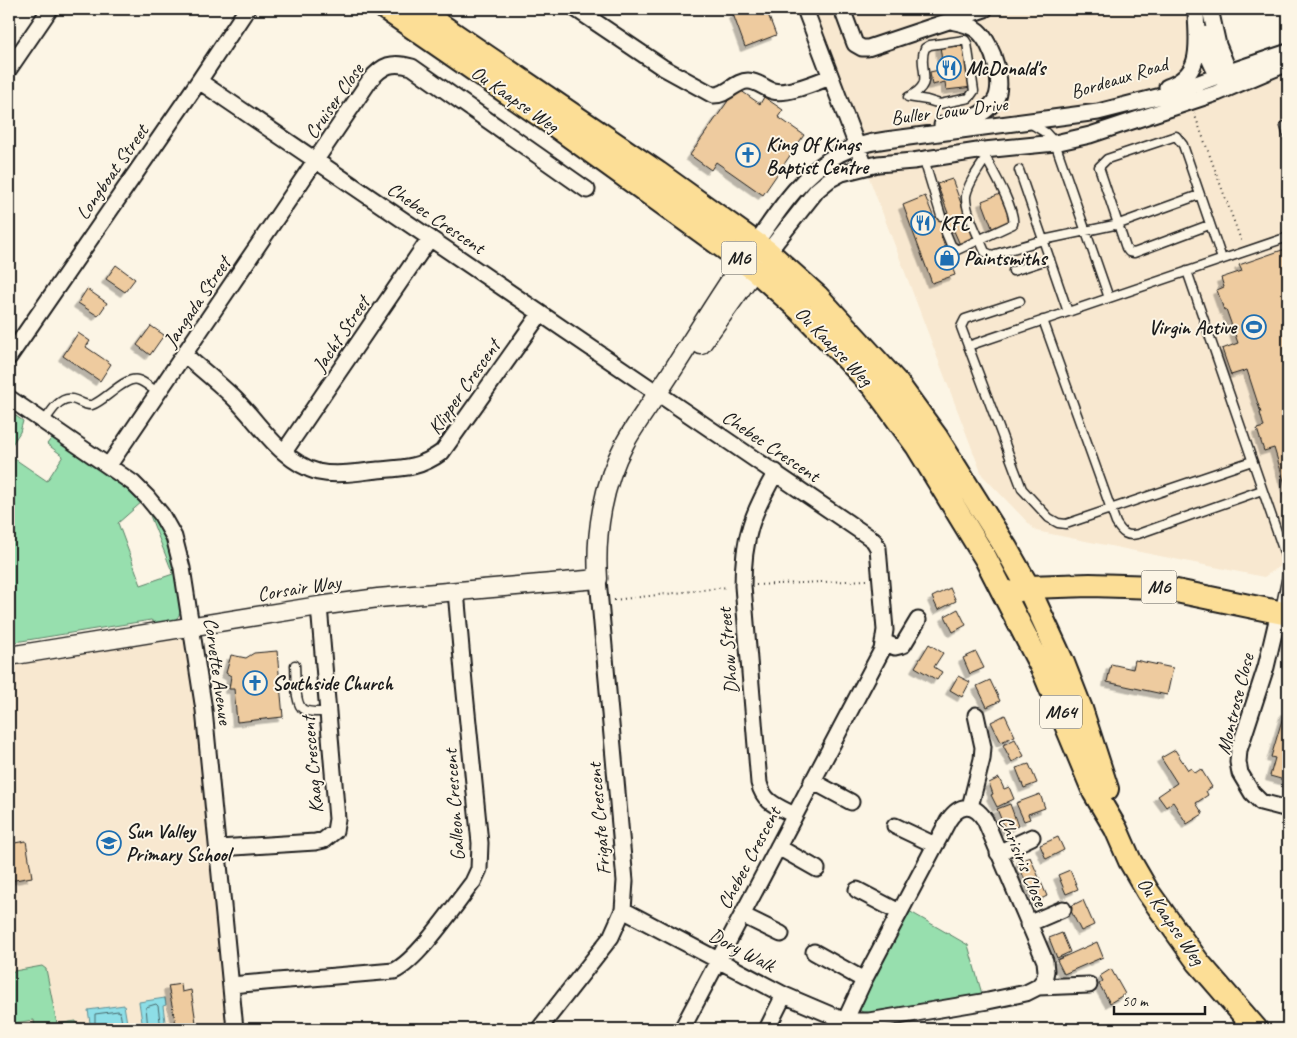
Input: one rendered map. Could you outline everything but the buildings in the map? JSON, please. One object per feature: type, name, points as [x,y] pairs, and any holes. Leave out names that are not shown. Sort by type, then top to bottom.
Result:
[{"type":"main road","name":"Ou Kaapse Weg","points":[[386,9],[602,160],[818,297],[897,383],[937,438],[1006,548],[1028,587],[1063,663],[1081,709],[1107,786],[1116,830]]},
{"type":"main road","name":"Ou Kaapse Weg","points":[[417,9],[604,136],[756,256],[799,309],[874,387],[917,446],[1006,595],[1044,672],[1094,792],[1116,830],[1130,861],[1172,928],[1198,962],[1256,1029]]},
{"type":"main road","name":"M6","points":[[1006,595],[1028,587],[1120,585],[1157,587],[1284,613]]},
{"type":"street","points":[[9,69],[50,9]]},
{"type":"street","name":"Longboat Street","points":[[9,356],[247,9]]},
{"type":"street","points":[[576,9],[598,15],[662,67],[713,95],[719,95],[746,81],[753,81],[777,92],[803,87],[830,77]]},
{"type":"street","points":[[805,9],[864,167]]},
{"type":"street","points":[[842,9],[855,44],[864,48],[891,41],[985,9]]},
{"type":"street","points":[[897,139],[936,126],[973,118],[992,104],[998,91],[998,72],[990,46],[987,20],[993,9]]},
{"type":"street","name":"Bordeaux Road","points":[[1197,9],[1208,52],[1223,81]]},
{"type":"street","name":"Bordeaux Road","points":[[1053,119],[1148,94],[1172,86],[1185,77],[1193,67],[1197,57],[1197,9]]},
{"type":"street","points":[[1210,9],[1223,81],[1234,83],[1247,80],[1288,63]]},
{"type":"street","points":[[950,21],[968,25],[978,31],[990,46]]},
{"type":"street","name":"Buller Louw Drive","points":[[756,256],[817,190],[829,180],[842,173],[878,164],[985,154],[1055,143],[1090,135],[1223,81],[1288,52]]},
{"type":"street","name":"Cruiser Close","points":[[316,161],[378,71],[391,64],[402,64],[412,67],[587,190]]},
{"type":"street","name":"Chebec Crescent","points":[[199,81],[540,314],[660,389],[874,541],[878,548],[885,630],[884,642],[878,658],[682,1029]]},
{"type":"street","name":"Buller Louw Drive","points":[[598,579],[599,524],[611,476],[625,444],[660,389],[688,363],[796,190],[810,174],[838,154],[857,146],[1098,112],[1223,81]]},
{"type":"street","name":"Jangada Street","points":[[110,465],[316,161]]},
{"type":"street","name":"Jacht Street","points":[[284,452],[430,238]]},
{"type":"street","name":"Klipper Crescent","points":[[185,355],[238,402],[266,435],[284,452],[307,468],[319,472],[332,473],[411,467],[429,462],[442,452],[540,314]]},
{"type":"street","name":"Corvette Avenue","points":[[9,398],[110,465],[133,483],[147,496],[161,514],[174,537],[182,568],[204,710],[234,1029]]},
{"type":"street","name":"Dhow Street","points":[[776,472],[762,498],[747,535],[743,562],[743,586],[758,783],[765,798],[794,815]]},
{"type":"street","name":"Corsair Way","points":[[9,656],[378,598],[598,579]]},
{"type":"street","name":"Frigate Crescent","points":[[539,1029],[600,953],[614,931],[623,910],[625,881],[598,579]]},
{"type":"street","name":"Galleon Crescent","points":[[231,985],[394,971],[401,968],[416,953],[472,882],[479,869],[480,851],[456,591]]},
{"type":"street","name":"Kaag Crescent","points":[[218,848],[315,842],[324,840],[335,831],[337,819],[319,606]]},
{"type":"street","name":"Montrose Close","points":[[1284,613],[1240,750],[1238,762],[1245,784],[1261,802],[1288,810]]},
{"type":"street","points":[[884,642],[895,647],[903,645],[918,620]]},
{"type":"street","points":[[970,807],[983,747],[976,715]]},
{"type":"street","points":[[812,781],[851,802]]},
{"type":"street","name":"Chrisiris Close","points":[[845,1021],[864,980],[941,831],[953,813],[959,809],[970,807],[980,812],[985,820],[1045,962],[1044,980],[1038,987]]},
{"type":"street","points":[[895,826],[934,845]]},
{"type":"street","points":[[998,853],[1032,837]]},
{"type":"street","points":[[778,847],[817,868]]},
{"type":"street","points":[[857,890],[899,912]]},
{"type":"street","points":[[1028,924],[1063,909]]},
{"type":"street","name":"Dory Walk","points":[[623,910],[784,995],[845,1021]]},
{"type":"street","points":[[742,915],[781,934]]},
{"type":"street","points":[[814,952],[864,980]]},
{"type":"street","points":[[845,1021],[868,1021],[978,1003],[1026,993],[1038,987],[1089,985]]},
{"type":"street","points":[[767,1029],[784,995]]},
{"type":"lane","points":[[965,40],[974,91],[969,98],[940,104],[908,97],[921,89],[925,81],[923,55],[925,48],[930,45],[965,40]]},
{"type":"lane","points":[[1029,122],[1046,133],[1055,143],[1109,298]]},
{"type":"lane","points":[[1285,126],[1288,136]]},
{"type":"lane","points":[[1209,225],[1134,253],[1127,250],[1099,167],[1106,159],[1176,136],[1183,145],[1222,260]]},
{"type":"lane","points":[[985,154],[966,196],[970,214],[985,252],[992,255],[1043,240],[1118,224],[1199,195]]},
{"type":"lane","points":[[946,233],[950,245],[957,250],[1012,225],[1014,222],[1014,217],[985,154]]},
{"type":"lane","points":[[924,160],[941,216]]},
{"type":"lane","points":[[1019,170],[1068,312]]},
{"type":"lane","points":[[968,346],[1288,237]]},
{"type":"lane","points":[[1013,271],[1050,259]]},
{"type":"lane","points":[[1188,271],[1287,562],[1288,571],[1284,613]]},
{"type":"lane","points":[[1020,301],[964,320],[961,327],[1022,489],[1049,518],[1058,523],[1066,524],[1252,461]]},
{"type":"lane","points":[[1043,320],[1111,509],[1119,529],[1126,535],[1132,536],[1262,490]]},
{"type":"lane","points":[[44,422],[56,406],[64,400],[72,399],[92,405],[133,379],[140,381],[158,393]]},
{"type":"lane","points":[[295,665],[297,700],[301,707],[307,711],[328,712]]},
{"type":"path","points":[[1193,109],[1245,252]]},
{"type":"shaded area","points":[[805,9],[1210,9],[1229,72],[1288,52],[1288,561],[1264,577],[1036,531],[982,475]]},
{"type":"shaded area","name":"Sun Valley Primary School","points":[[187,630],[230,1029],[9,1029],[9,657]]},
{"type":"green space","points":[[13,414],[23,421],[20,432],[9,449],[9,420]]},
{"type":"green space","points":[[54,435],[129,487],[143,501],[118,523],[141,585],[173,574],[149,513],[152,512],[166,536],[172,551],[182,608],[178,617],[173,621],[158,625],[151,620],[9,643],[9,455],[47,481],[63,456],[47,444]]},
{"type":"green space","points":[[902,907],[968,945],[984,1001],[867,1016],[853,1004]]},
{"type":"green space","points":[[42,966],[46,969],[57,1024],[76,1021],[77,1029],[45,1029],[45,1027],[35,1029],[34,1020],[14,1023],[9,972]]},
{"type":"water","points":[[165,998],[166,1005],[163,1006],[166,1029],[143,1029],[139,1002]]},
{"type":"water","points":[[124,1005],[128,1029],[91,1029],[88,1010]]},
{"type":"place","name":"McDonald's","points":[[949,68]]},
{"type":"place","name":"King Of Kings Baptist Centre","points":[[748,155]]},
{"type":"place","name":"KFC","points":[[923,223]]},
{"type":"place","name":"Paintsmiths","points":[[947,258]]},
{"type":"place","name":"Virgin Active","points":[[1254,327]]},
{"type":"place","name":"Southside Church","points":[[255,683]]},
{"type":"place","name":"Sun Valley Primary School","points":[[109,843]]}]
